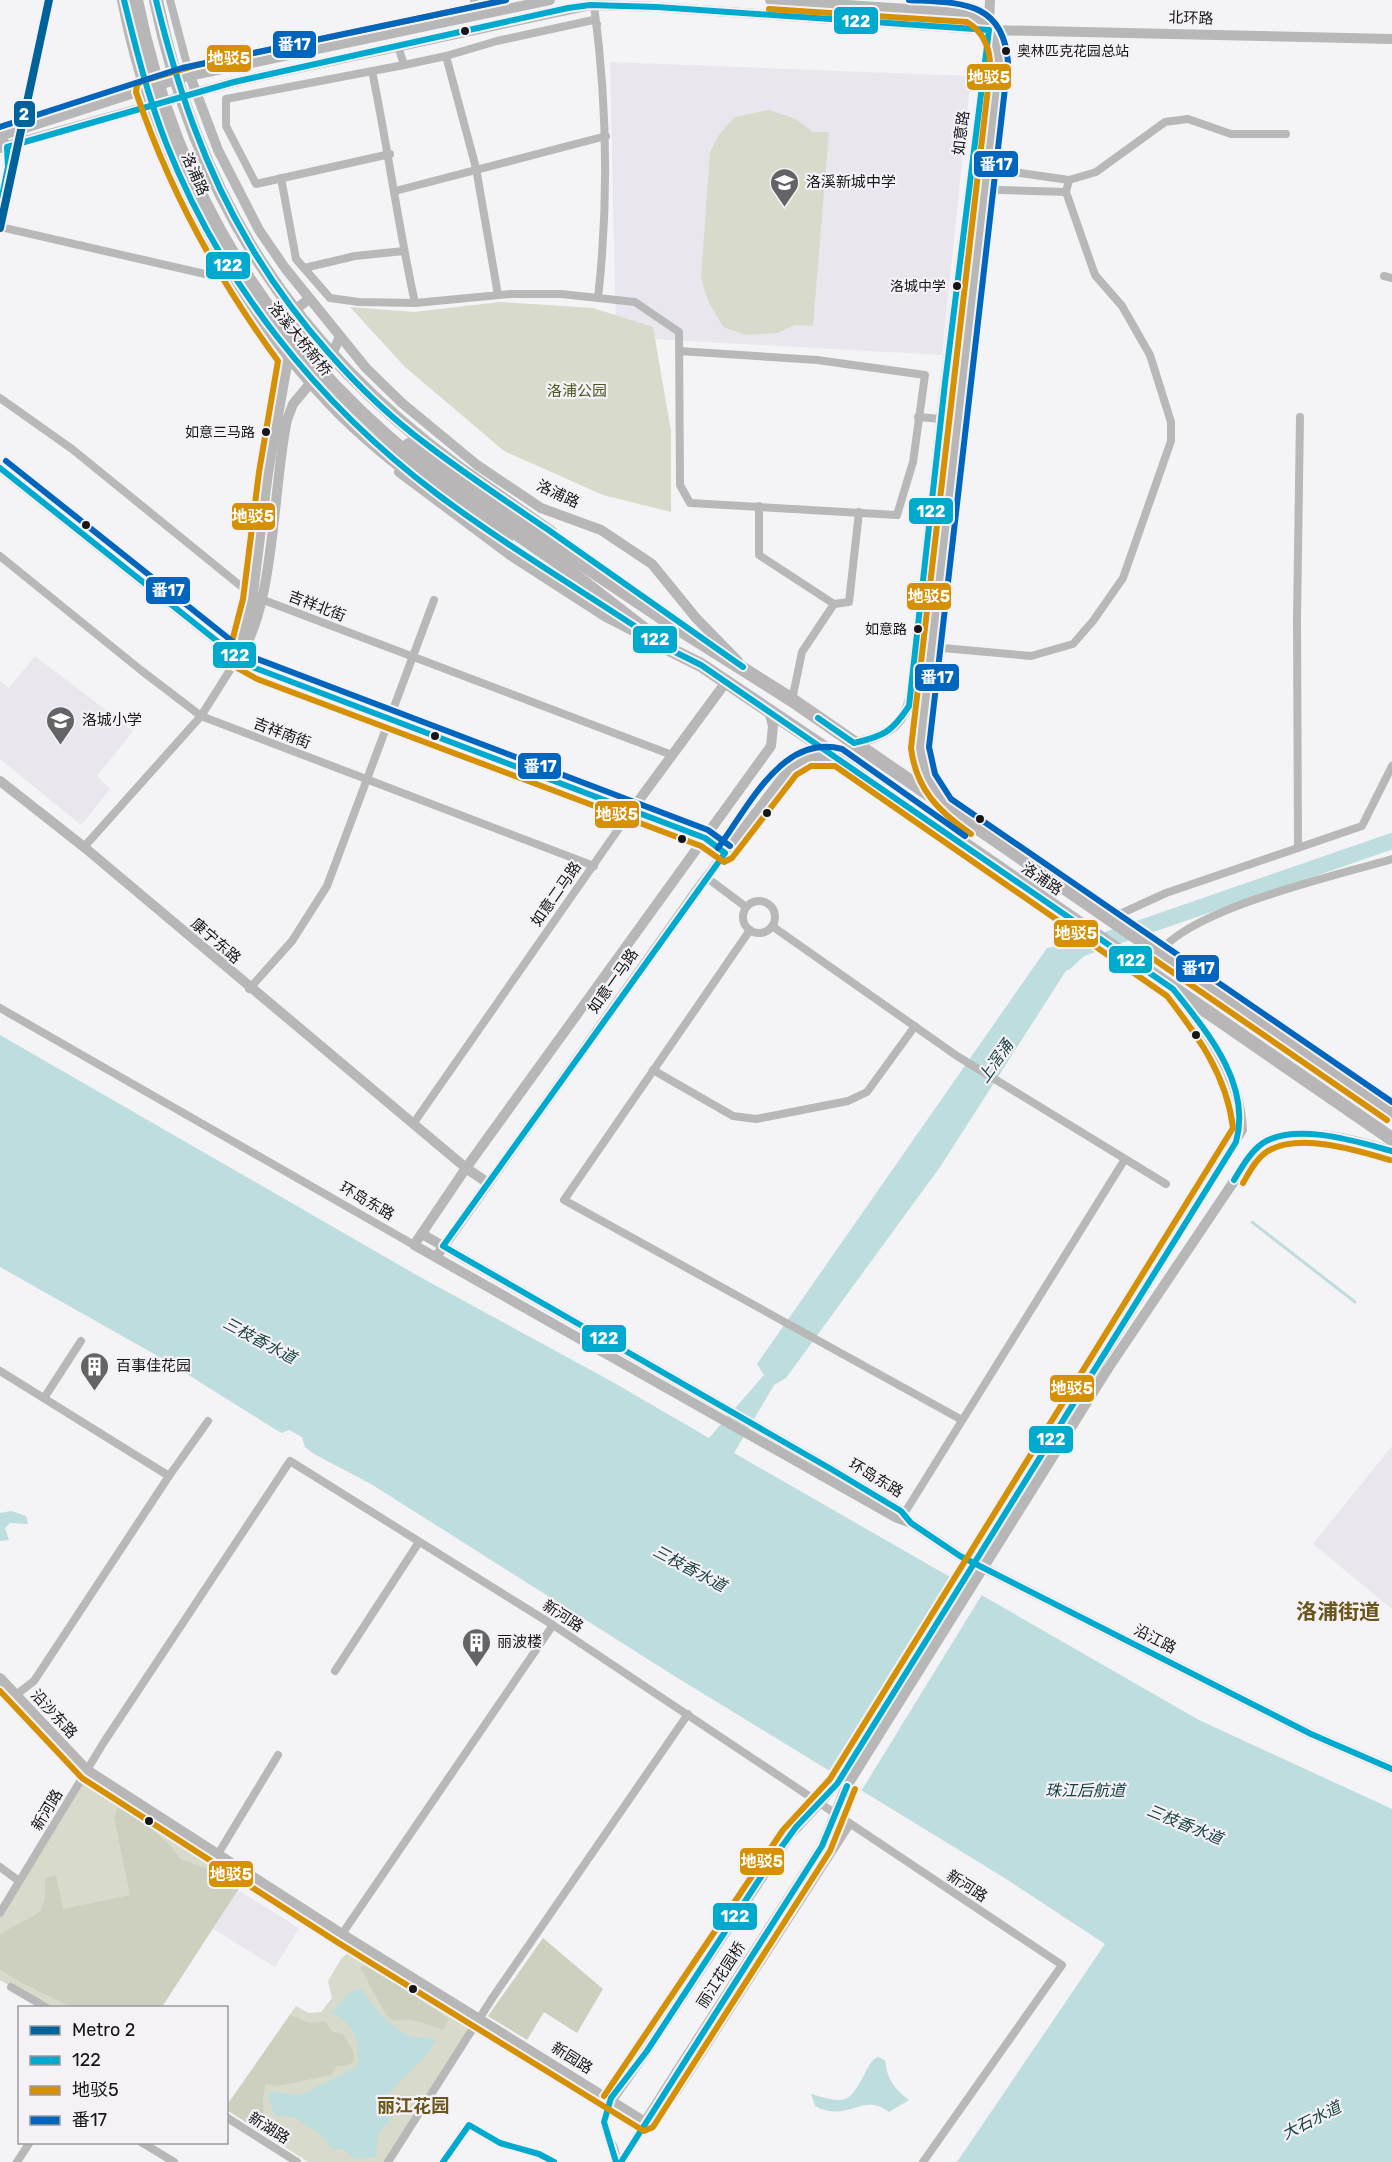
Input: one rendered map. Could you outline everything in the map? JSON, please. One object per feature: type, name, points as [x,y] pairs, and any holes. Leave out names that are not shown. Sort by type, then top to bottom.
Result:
[{"type":"highway","name":"洛溪大桥新桥","points":[[122,0],[136,57],[161,134],[197,214],[263,321],[299,368],[333,405],[370,439],[448,481]]},
{"type":"highway","points":[[136,0],[151,66],[175,138],[208,213],[241,272],[267,308],[364,416],[671,650]]},
{"type":"highway","points":[[145,0],[167,93],[188,150],[215,208],[248,267],[273,303],[334,373],[386,425],[448,481],[687,626],[744,668]]},
{"type":"highway","name":"洛溪大桥新桥","points":[[156,0],[173,69],[207,163],[234,219],[266,273],[300,320],[362,389],[390,415],[448,481]]},
{"type":"highway","name":"洛浦路","points":[[671,650],[726,682],[838,757],[1392,1139]]},
{"type":"highway","name":"洛浦路","points":[[744,668],[1392,1113]]},
{"type":"street","name":"洛浦路","points":[[122,0],[160,136],[204,231],[223,266],[267,332],[309,387],[408,480],[487,539],[606,617],[671,650]]},
{"type":"street","points":[[170,0],[190,76]]},
{"type":"street","points":[[474,0],[477,16]]},
{"type":"street","points":[[0,206],[8,167],[2,142],[145,89],[190,76],[550,0]]},
{"type":"street","points":[[770,0],[970,13],[978,17],[989,30]]},
{"type":"street","name":"如意路","points":[[854,743],[886,734],[896,726],[909,706],[923,602],[941,419],[989,30],[990,0]]},
{"type":"street","points":[[594,5],[602,64],[606,136],[603,252],[598,298]]},
{"type":"street","name":"北环路","points":[[2,142],[150,106],[196,92],[568,8],[594,5],[989,30],[1392,39]]},
{"type":"street","points":[[390,154],[256,184],[226,126],[226,99],[446,56],[496,41],[593,20],[597,24]]},
{"type":"street","name":"如意路","points":[[944,805],[927,778],[921,759],[931,647],[1001,55],[999,46],[989,30]]},
{"type":"street","points":[[398,46],[404,65]]},
{"type":"street","points":[[446,56],[476,168],[498,295]]},
{"type":"street","points":[[372,71],[390,154],[404,251],[415,303]]},
{"type":"street","name":"洛浦路","points":[[190,76],[218,150],[243,201],[272,250],[366,368],[402,403],[477,465],[541,508],[601,530],[652,564],[696,618],[744,668]]},
{"type":"street","points":[[972,166],[1069,180],[1096,172],[1165,122],[1188,119],[1231,134],[1286,134]]},
{"type":"street","points":[[395,191],[476,168],[606,136]]},
{"type":"street","points":[[281,178],[296,259],[330,298],[360,302],[415,303],[498,295],[561,294],[635,302],[679,332],[679,351],[680,484],[690,503],[897,515],[912,462],[925,375],[817,360],[679,351]]},
{"type":"street","points":[[931,647],[1031,656],[1072,644],[1093,621],[1123,578],[1172,441],[1171,422],[1150,355],[1122,306],[1095,275],[1066,192],[1069,180]]},
{"type":"street","points":[[969,189],[1066,192]]},
{"type":"street","points":[[0,227],[205,274]]},
{"type":"street","points":[[304,268],[355,256],[404,251]]},
{"type":"street","points":[[267,332],[309,299]]},
{"type":"street","points":[[84,847],[201,716],[250,641],[287,420],[293,404],[328,362],[340,337]]},
{"type":"street","points":[[258,598],[268,473],[288,359]]},
{"type":"street","points":[[330,409],[327,399],[332,385],[347,370],[357,365],[366,368]]},
{"type":"street","name":"吉祥北街","points":[[0,398],[72,449],[258,598],[672,755]]},
{"type":"street","points":[[918,417],[941,419]]},
{"type":"street","points":[[1298,848],[1297,619],[1300,417]]},
{"type":"street","points":[[0,468],[237,659],[260,671],[705,838],[725,853]]},
{"type":"street","points":[[759,506],[759,555],[834,604],[849,602],[859,512]]},
{"type":"street","name":"吉祥南街","points":[[0,556],[150,678],[201,716],[594,866]]},
{"type":"street","points":[[249,989],[292,941],[327,886],[434,600]]},
{"type":"street","points":[[792,700],[802,652],[834,604]]},
{"type":"street","name":"如意二马路","points":[[413,1124],[631,811],[726,682]]},
{"type":"street","name":"如意一马路","points":[[414,1245],[466,1168],[771,746],[773,726],[769,711]]},
{"type":"street","name":"如意一马路","points":[[436,1257],[706,877],[790,768],[809,757],[838,757]]},
{"type":"street","points":[[1109,919],[1166,893],[1362,826],[1392,766]]},
{"type":"street","name":"康宁东路","points":[[0,781],[84,847],[249,989],[488,1184]]},
{"type":"street","points":[[1159,952],[1169,939],[1221,911],[1392,859]]},
{"type":"street","points":[[706,877],[746,907]]},
{"type":"street","points":[[757,901],[769,904],[775,914],[772,926],[762,933],[750,930],[743,919],[746,907],[757,901]]},
{"type":"street","points":[[772,926],[965,1061],[1166,1184]]},
{"type":"street","points":[[750,930],[564,1200],[962,1419]]},
{"type":"street","points":[[1102,1368],[1242,1130],[1237,1094],[1219,1052],[1209,1035],[1173,989]]},
{"type":"street","name":"环岛东路","points":[[0,1008],[414,1245],[723,1413],[895,1517],[911,1523]]},
{"type":"street","points":[[653,1070],[733,1116],[756,1119],[848,1101],[867,1092],[915,1026]]},
{"type":"street","points":[[1102,1368],[1245,1162],[1261,1145],[1282,1137],[1325,1136],[1392,1151]]},
{"type":"street","points":[[907,1509],[1125,1159]]},
{"type":"street","points":[[422,1234],[723,1413]]},
{"type":"street","points":[[44,1398],[81,1341]]},
{"type":"street","name":"丽江花园桥","points":[[611,2101],[790,1835],[837,1784],[1102,1368]]},
{"type":"street","name":"丽江花园桥","points":[[645,2122],[822,1846],[845,1789],[1102,1368]]},
{"type":"street","points":[[0,1371],[169,1476]]},
{"type":"street","points":[[16,1695],[33,1681],[208,1421]]},
{"type":"street","name":"新河路","points":[[0,1912],[87,1770],[290,1461],[553,1625],[1062,1965],[923,2162]]},
{"type":"street","name":"沿江路","points":[[911,1523],[960,1556],[1311,1734],[1392,1769]]},
{"type":"street","points":[[335,1671],[419,1542]]},
{"type":"street","points":[[342,1934],[553,1625]]},
{"type":"street","name":"沿沙东路","points":[[0,1678],[87,1770]]},
{"type":"street","points":[[388,2162],[479,2019],[688,1714]]},
{"type":"street","points":[[218,1854],[278,1755]]},
{"type":"street","name":"新园路","points":[[87,1770],[342,1934],[645,2122]]},
{"type":"street","points":[[621,2162],[645,2122],[677,2092],[850,1824]]},
{"type":"street","points":[[0,1867],[19,1881]]},
{"type":"street","points":[[11,1986],[45,2006]]},
{"type":"street","points":[[611,2101],[604,2114],[604,2125],[605,2135],[616,2155],[616,2162]]},
{"type":"street","name":"新湖路","points":[[228,2118],[296,2162]]},
{"type":"street","points":[[17,2162],[29,2144]]},
{"type":"street","points":[[144,2144],[174,2162]]},
{"type":"shaded area","name":"洛溪新城中学","points":[[610,62],[971,76],[942,355],[616,337]]},
{"type":"shaded area","name":"洛城小学","points":[[35,656],[133,731],[97,776],[110,789],[81,825],[0,759],[0,681],[9,688]]},
{"type":"shaded area","points":[[1392,1446],[1392,1609],[1313,1544]]},
{"type":"shaded area","points":[[238,1890],[299,1928],[275,1967],[213,1929]]},
{"type":"green space","points":[[769,110],[796,119],[813,132],[829,132],[813,326],[795,325],[777,333],[746,335],[723,327],[708,301],[701,278],[710,152],[720,133],[735,117]]},
{"type":"green space","name":"洛浦公园","points":[[500,302],[593,308],[653,327],[671,431],[671,512],[603,495],[504,451],[405,367],[350,307],[414,312]]},
{"type":"green space","points":[[86,1771],[243,1875],[238,1890],[208,1929],[162,2006],[45,2006],[0,1980],[0,1912]]},
{"type":"green space","points":[[118,1806],[127,1808],[170,1845],[180,1859],[223,1874],[238,1890],[163,2006],[69,2006],[18,1981],[0,1969],[0,1934],[40,1912],[45,1899],[45,1879],[56,1875],[63,1909],[130,1895],[114,1817]]},
{"type":"green space","points":[[543,1938],[603,1989],[577,2033],[544,2012],[527,2040],[488,2016]]},
{"type":"green space","points":[[353,1948],[476,2024],[388,2162],[308,2162],[228,2111],[228,2103],[296,2006],[309,2013],[321,2012],[332,1998],[328,1981],[341,1959]]},
{"type":"green space","points":[[369,1965],[449,2019],[443,2030],[425,2023],[394,2021],[386,2015],[360,1967]]},
{"type":"green space","points":[[290,2015],[309,2023],[325,2021],[332,2032],[343,2034],[353,2051],[354,2061],[347,2066],[337,2066],[331,2075],[278,2086],[266,2084],[263,2099],[264,2124],[276,2133],[274,2140],[228,2111],[228,2105]]},
{"type":"water","name":"珠江后航道","points":[[1068,944],[1080,949],[940,1167],[786,1378],[774,1385],[734,1453],[1199,1720],[1392,1809],[1392,2162],[957,2162],[1105,1944],[1003,1877],[676,1677],[371,1484],[314,1454],[305,1447],[302,1437],[289,1430],[282,1433],[278,1431],[163,1359],[0,1267],[0,1035],[420,1277],[609,1380],[709,1438],[764,1375],[757,1364],[1047,948]]},
{"type":"water","points":[[11,1511],[26,1516],[28,1524],[10,1523],[5,1528],[9,1540],[0,1541],[0,1513]]},
{"type":"water","points":[[361,1989],[384,2019],[400,2031],[412,2037],[433,2038],[435,2041],[428,2053],[388,2094],[394,2115],[378,2134],[376,2156],[359,2159],[339,2148],[333,2150],[321,2135],[293,2117],[275,2116],[268,2096],[272,2092],[300,2095],[355,2068],[359,2062],[353,2032],[345,2021],[331,2013],[351,1991]]},
{"type":"water","points":[[878,2057],[885,2060],[887,2073],[892,2083],[909,2100],[889,2112],[879,2106],[871,2105],[837,2112],[815,2106],[811,2094],[839,2100],[850,2096],[871,2063]]},
{"type":"pier","points":[[953,1576],[983,1593],[860,1793],[828,1773]]},
{"type":"waterway","name":"上滘涌","points":[[1065,963],[1080,949],[1392,841]]},
{"type":"waterway","points":[[1252,1222],[1355,1302]]},
{"type":"metro line","name":"2","points":[[0,228],[49,0]]},
{"type":"transit line","name":"122","points":[[124,0],[143,73],[166,143],[189,195],[215,244],[277,337],[352,421],[393,459],[494,535],[671,650],[701,665],[1173,989],[1212,1041],[1232,1079],[1238,1100],[1239,1121],[1236,1142],[837,1784],[796,1827],[772,1860],[647,2051],[611,2098],[604,2122],[616,2162]]},
{"type":"transit line","name":"122","points":[[156,0],[183,95],[219,186],[267,272],[306,326],[329,353],[376,402],[426,444],[743,667]]},
{"type":"transit line","name":"地驳5","points":[[506,0],[197,65],[142,81],[137,85],[136,92],[149,128],[196,232],[235,298],[278,361],[259,472],[243,599],[228,657],[230,664],[257,679],[701,846],[724,862],[732,858],[796,775],[811,766],[835,766],[1167,996],[1190,1026],[1218,1074],[1225,1091],[1233,1128],[830,1779],[783,1830],[604,2096]]},
{"type":"transit line","name":"番17","points":[[0,127],[182,68],[506,0]]},
{"type":"transit line","name":"番17","points":[[909,0],[961,5],[976,9],[988,16],[998,27],[1008,62],[929,747],[935,774],[951,799],[1392,1102]]},
{"type":"transit line","name":"122","points":[[0,206],[8,167],[7,147],[234,82],[568,8],[590,5],[657,7],[989,30],[945,383],[909,706],[886,732],[854,743],[818,718]]},
{"type":"transit line","name":"地驳5","points":[[769,9],[967,22],[978,31],[988,50],[990,71],[911,748],[918,776],[930,798],[948,817],[971,834]]},
{"type":"transit line","name":"番17","points":[[6,461],[252,657],[708,830],[730,846]]},
{"type":"transit line","name":"122","points":[[0,468],[247,665],[705,838],[725,853],[443,1246],[831,1469],[901,1511],[911,1523],[960,1556],[1311,1734],[1392,1769]]},
{"type":"transit line","name":"番17","points":[[718,848],[755,795],[784,763],[802,752],[821,747],[842,749],[965,836]]},
{"type":"transit line","name":"地驳5","points":[[1152,958],[1387,1120]]},
{"type":"transit line","name":"122","points":[[1234,1180],[1254,1151],[1263,1143],[1292,1134],[1345,1139],[1392,1151]]},
{"type":"transit line","name":"地驳5","points":[[1243,1183],[1261,1156],[1278,1147],[1293,1143],[1326,1144],[1390,1160]]},
{"type":"transit line","name":"地驳5","points":[[0,1691],[82,1778],[337,1942],[644,2131],[653,2127],[830,1851],[855,1789]]},
{"type":"transit line","name":"122","points":[[621,2162],[822,1846],[847,1786]]},
{"type":"transit line","name":"122","points":[[443,2162],[469,2125],[500,2143],[539,2154],[554,2162]]},
{"type":"place","name":"奥林匹克花园总站","points":[[1006,51]]},
{"type":"place","name":"洛溪新城中学","points":[[785,208]]},
{"type":"place","name":"洛城中学","points":[[957,286]]},
{"type":"place","name":"如意三马路","points":[[266,432]]},
{"type":"place","name":"如意路","points":[[918,629]]},
{"type":"place","name":"洛城小学","points":[[61,746]]},
{"type":"place","name":"百事佳花园","points":[[95,1392]]},
{"type":"place","name":"丽波楼","points":[[476,1668]]},
{"type":"district","name":"洛浦街道","points":[[1338,1612]]},
{"type":"district","name":"丽江花园","points":[[413,2106]]},
{"type":"water label","name":"三枝香水道","points":[[260,1340]]},
{"type":"water label","name":"三枝香水道","points":[[690,1568]]},
{"type":"water label","name":"三枝香水道","points":[[1185,1824]]},
{"type":"water label","name":"大石水道","points":[[1311,2120]]}]
